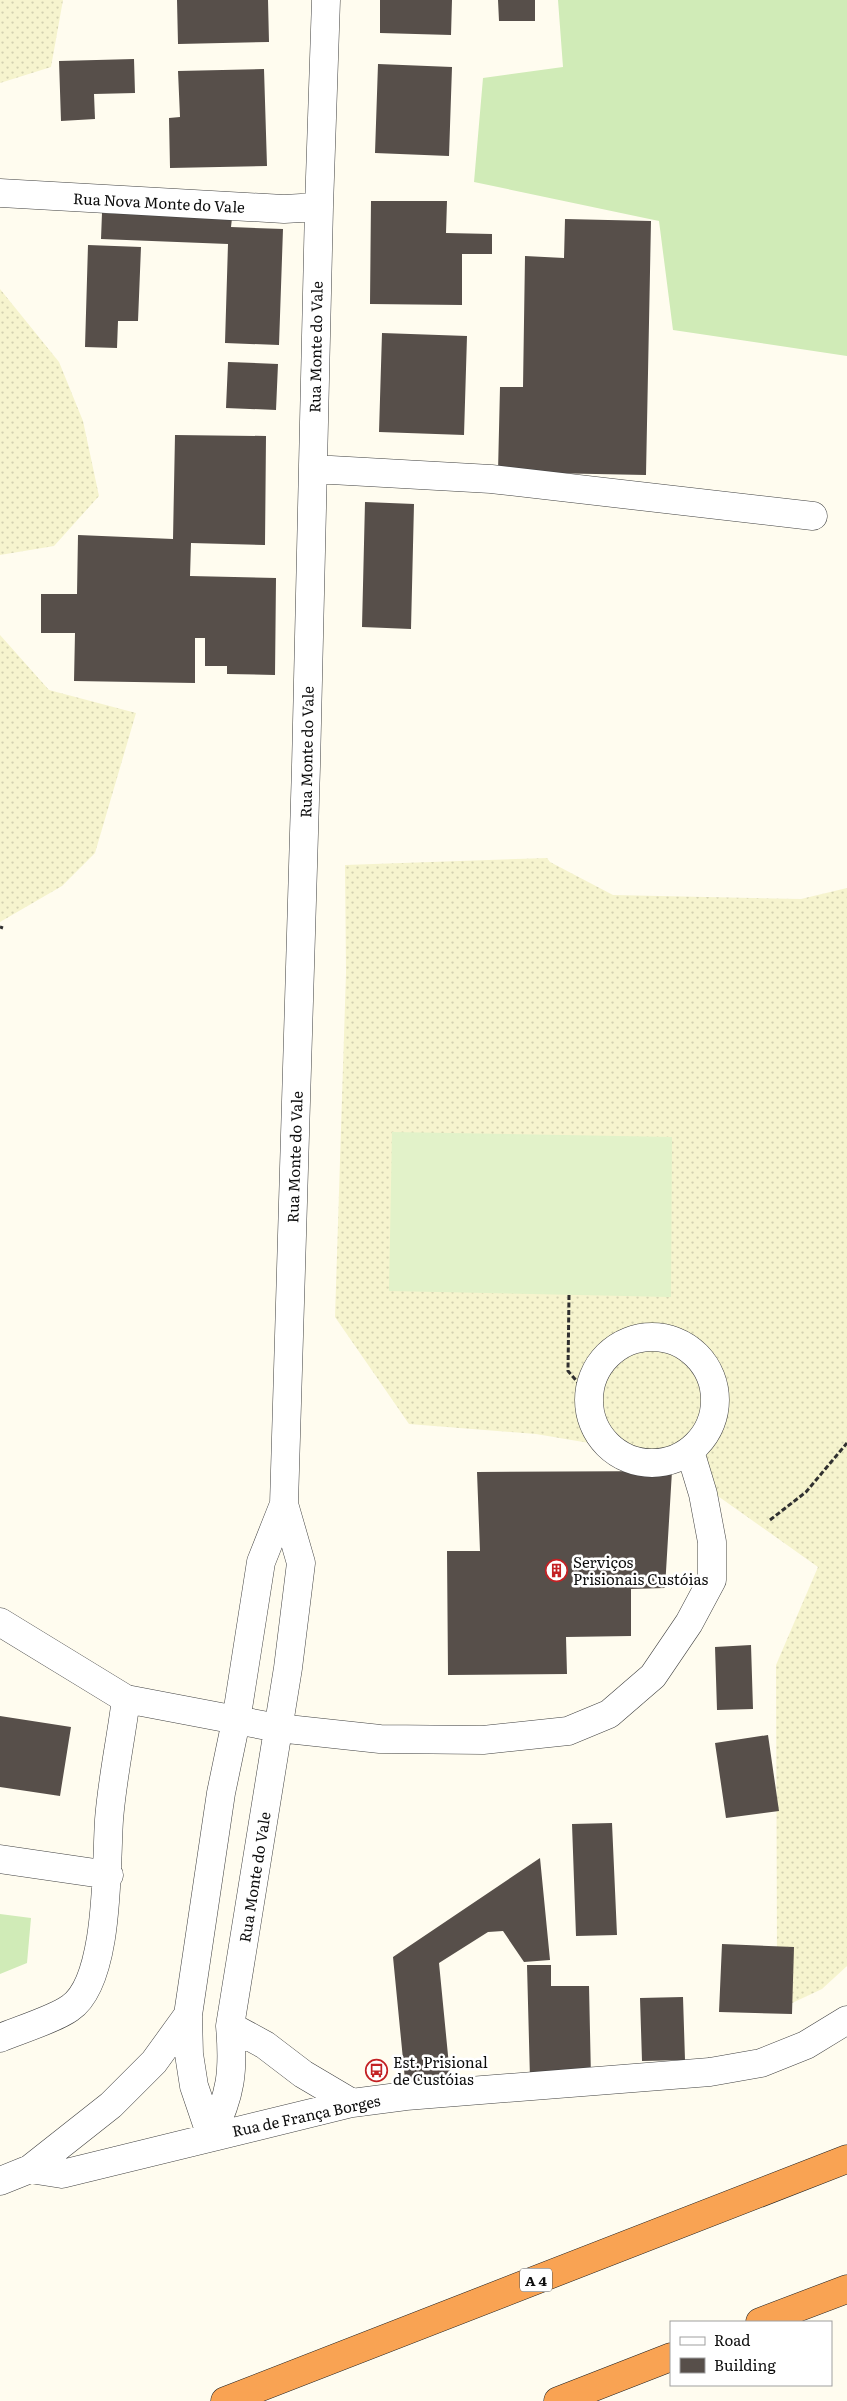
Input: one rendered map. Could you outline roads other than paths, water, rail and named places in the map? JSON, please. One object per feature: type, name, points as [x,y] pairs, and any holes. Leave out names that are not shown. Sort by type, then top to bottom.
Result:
[{"type":"highway","name":"A 4","points":[[225,2401],[847,2160]]},
{"type":"highway","points":[[763,2321],[847,2288]]},
{"type":"highway","points":[[558,2401],[670,2357]]},
{"type":"street","name":"Rua Monte do Vale","points":[[211,2136],[223,2112],[232,2076],[230,2026],[278,1728],[301,1563],[284,1504],[326,0]]},
{"type":"street","name":"Rua Nova Monte do Vale","points":[[0,193],[284,209],[319,207]]},
{"type":"street","points":[[313,469],[491,479],[812,516]]},
{"type":"street","points":[[642,1337],[663,1338],[683,1345],[699,1358],[711,1376],[715,1396],[713,1417],[705,1436],[690,1451],[671,1461],[650,1464],[630,1460],[611,1450],[597,1434],[589,1414],[588,1394],[594,1373],[605,1356],[622,1344],[642,1337]]},
{"type":"street","points":[[0,1622],[126,1699],[236,1721],[278,1728],[380,1739],[483,1740],[568,1731],[609,1714],[653,1676],[689,1623],[712,1580],[712,1542],[703,1494],[690,1451]]},
{"type":"street","name":"Rua Monte do Vale","points":[[211,2136],[194,2086],[189,2054],[188,2015],[221,1793],[236,1721],[261,1562],[284,1504]]},
{"type":"street","points":[[0,2038],[70,2008],[80,1998],[96,1966],[109,1875],[109,1819],[126,1699]]},
{"type":"street","points":[[0,1859],[109,1875]]},
{"type":"street","name":"Rua Monte do Vale","points":[[30,2169],[111,2106],[154,2062],[188,2015]]},
{"type":"street","name":"Rua de França Borges","points":[[30,2169],[62,2174],[352,2103],[414,2095],[710,2072],[761,2063],[786,2054],[847,2020]]},
{"type":"street","points":[[230,2026],[265,2045],[303,2074],[352,2103]]},
{"type":"street","points":[[0,2181],[30,2169]]},
{"type":"place","name":"Serviços Prisionais Custóias","points":[[557,1570]]},
{"type":"place","name":"Est. Prisional de Custóias","points":[[377,2070]]}]
